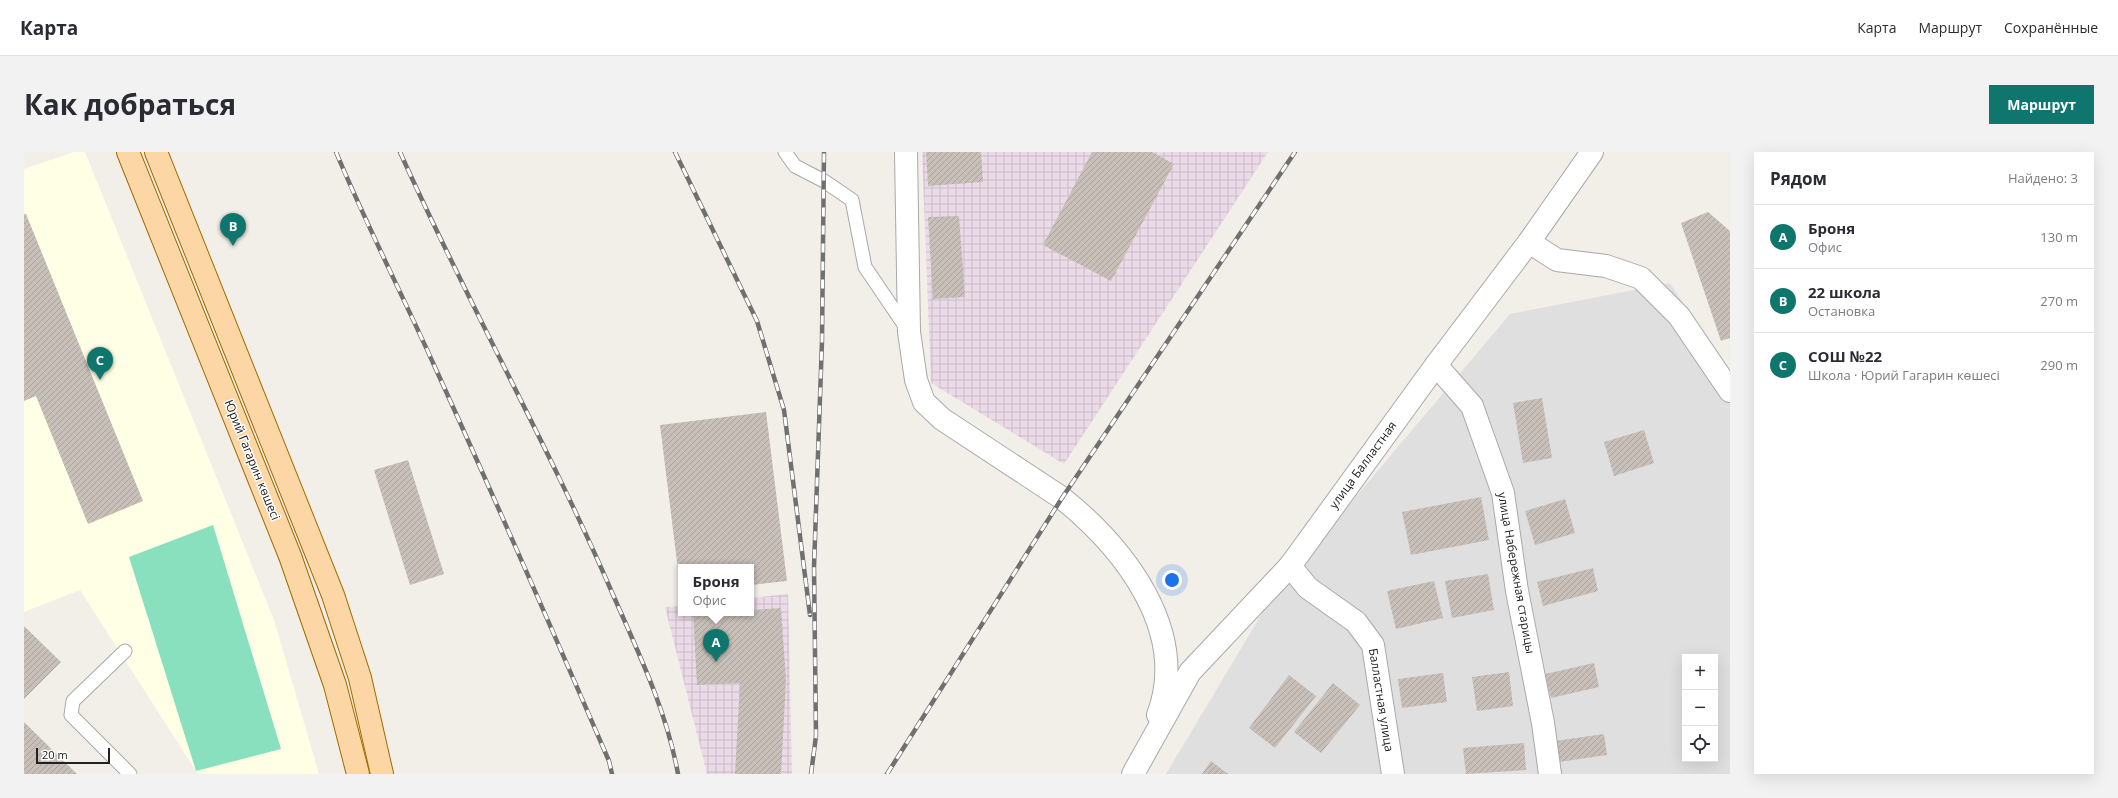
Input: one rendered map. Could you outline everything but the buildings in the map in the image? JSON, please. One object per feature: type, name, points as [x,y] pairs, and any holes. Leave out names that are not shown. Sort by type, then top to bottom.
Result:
[{"type":"main road","name":"Юрий Гагарин көшесі","points":[[128,152],[290,556],[335,685],[358,774]]},
{"type":"main road","points":[[156,152],[333,595],[360,678],[382,774]]},
{"type":"street","points":[[906,152],[909,332],[916,380],[924,402],[942,419],[1062,498],[1080,512],[1106,539],[1133,573],[1157,618],[1166,651],[1164,699],[1136,768]]},
{"type":"street","name":"улица Балластная","points":[[1136,768],[1190,672],[1290,566],[1436,365],[1529,242],[1592,152]]},
{"type":"street","points":[[1529,242],[1557,260],[1606,266],[1641,278],[1679,316],[1730,391]]},
{"type":"street","name":"улица Набережная старицы","points":[[1436,365],[1472,406],[1503,493],[1517,591],[1543,723],[1550,774]]},
{"type":"street","name":"Балластная улица","points":[[1290,566],[1308,588],[1356,622],[1373,645],[1393,774]]},
{"type":"lane","points":[[785,152],[795,166],[824,181],[852,200],[865,267],[909,332]]},
{"type":"lane","points":[[125,651],[73,701],[71,715],[130,774]]},
{"type":"shaded area","points":[[74,152],[85,152],[274,620],[319,774],[198,774],[80,590],[24,612],[24,169]]},
{"type":"shaded area","points":[[922,152],[1268,152],[1064,464],[931,383]]},
{"type":"shaded area","points":[[1670,283],[1730,376],[1730,774],[1166,774],[1273,595],[1510,314]]},
{"type":"shaded area","points":[[788,594],[792,774],[707,774],[665,607],[678,606],[678,616],[754,616],[754,598]]},
{"type":"green space","points":[[213,525],[281,749],[196,771],[129,557]]},
{"type":"railway","points":[[336,152],[359,206],[422,338],[501,514],[609,761],[612,774]]},
{"type":"railway","points":[[400,152],[453,264],[563,485],[589,541],[633,640],[660,706],[678,774]]},
{"type":"railway","points":[[675,152],[757,321],[784,410],[810,615]]},
{"type":"railway","points":[[811,774],[816,736],[814,567],[822,341],[824,152]]},
{"type":"railway","points":[[887,774],[1062,498],[1295,152]]},
{"type":"place","name":"22 школа","points":[[233,246]]},
{"type":"place","name":"СОШ №22","points":[[100,380]]},
{"type":"place","name":"Броня","points":[[716,662]]}]
